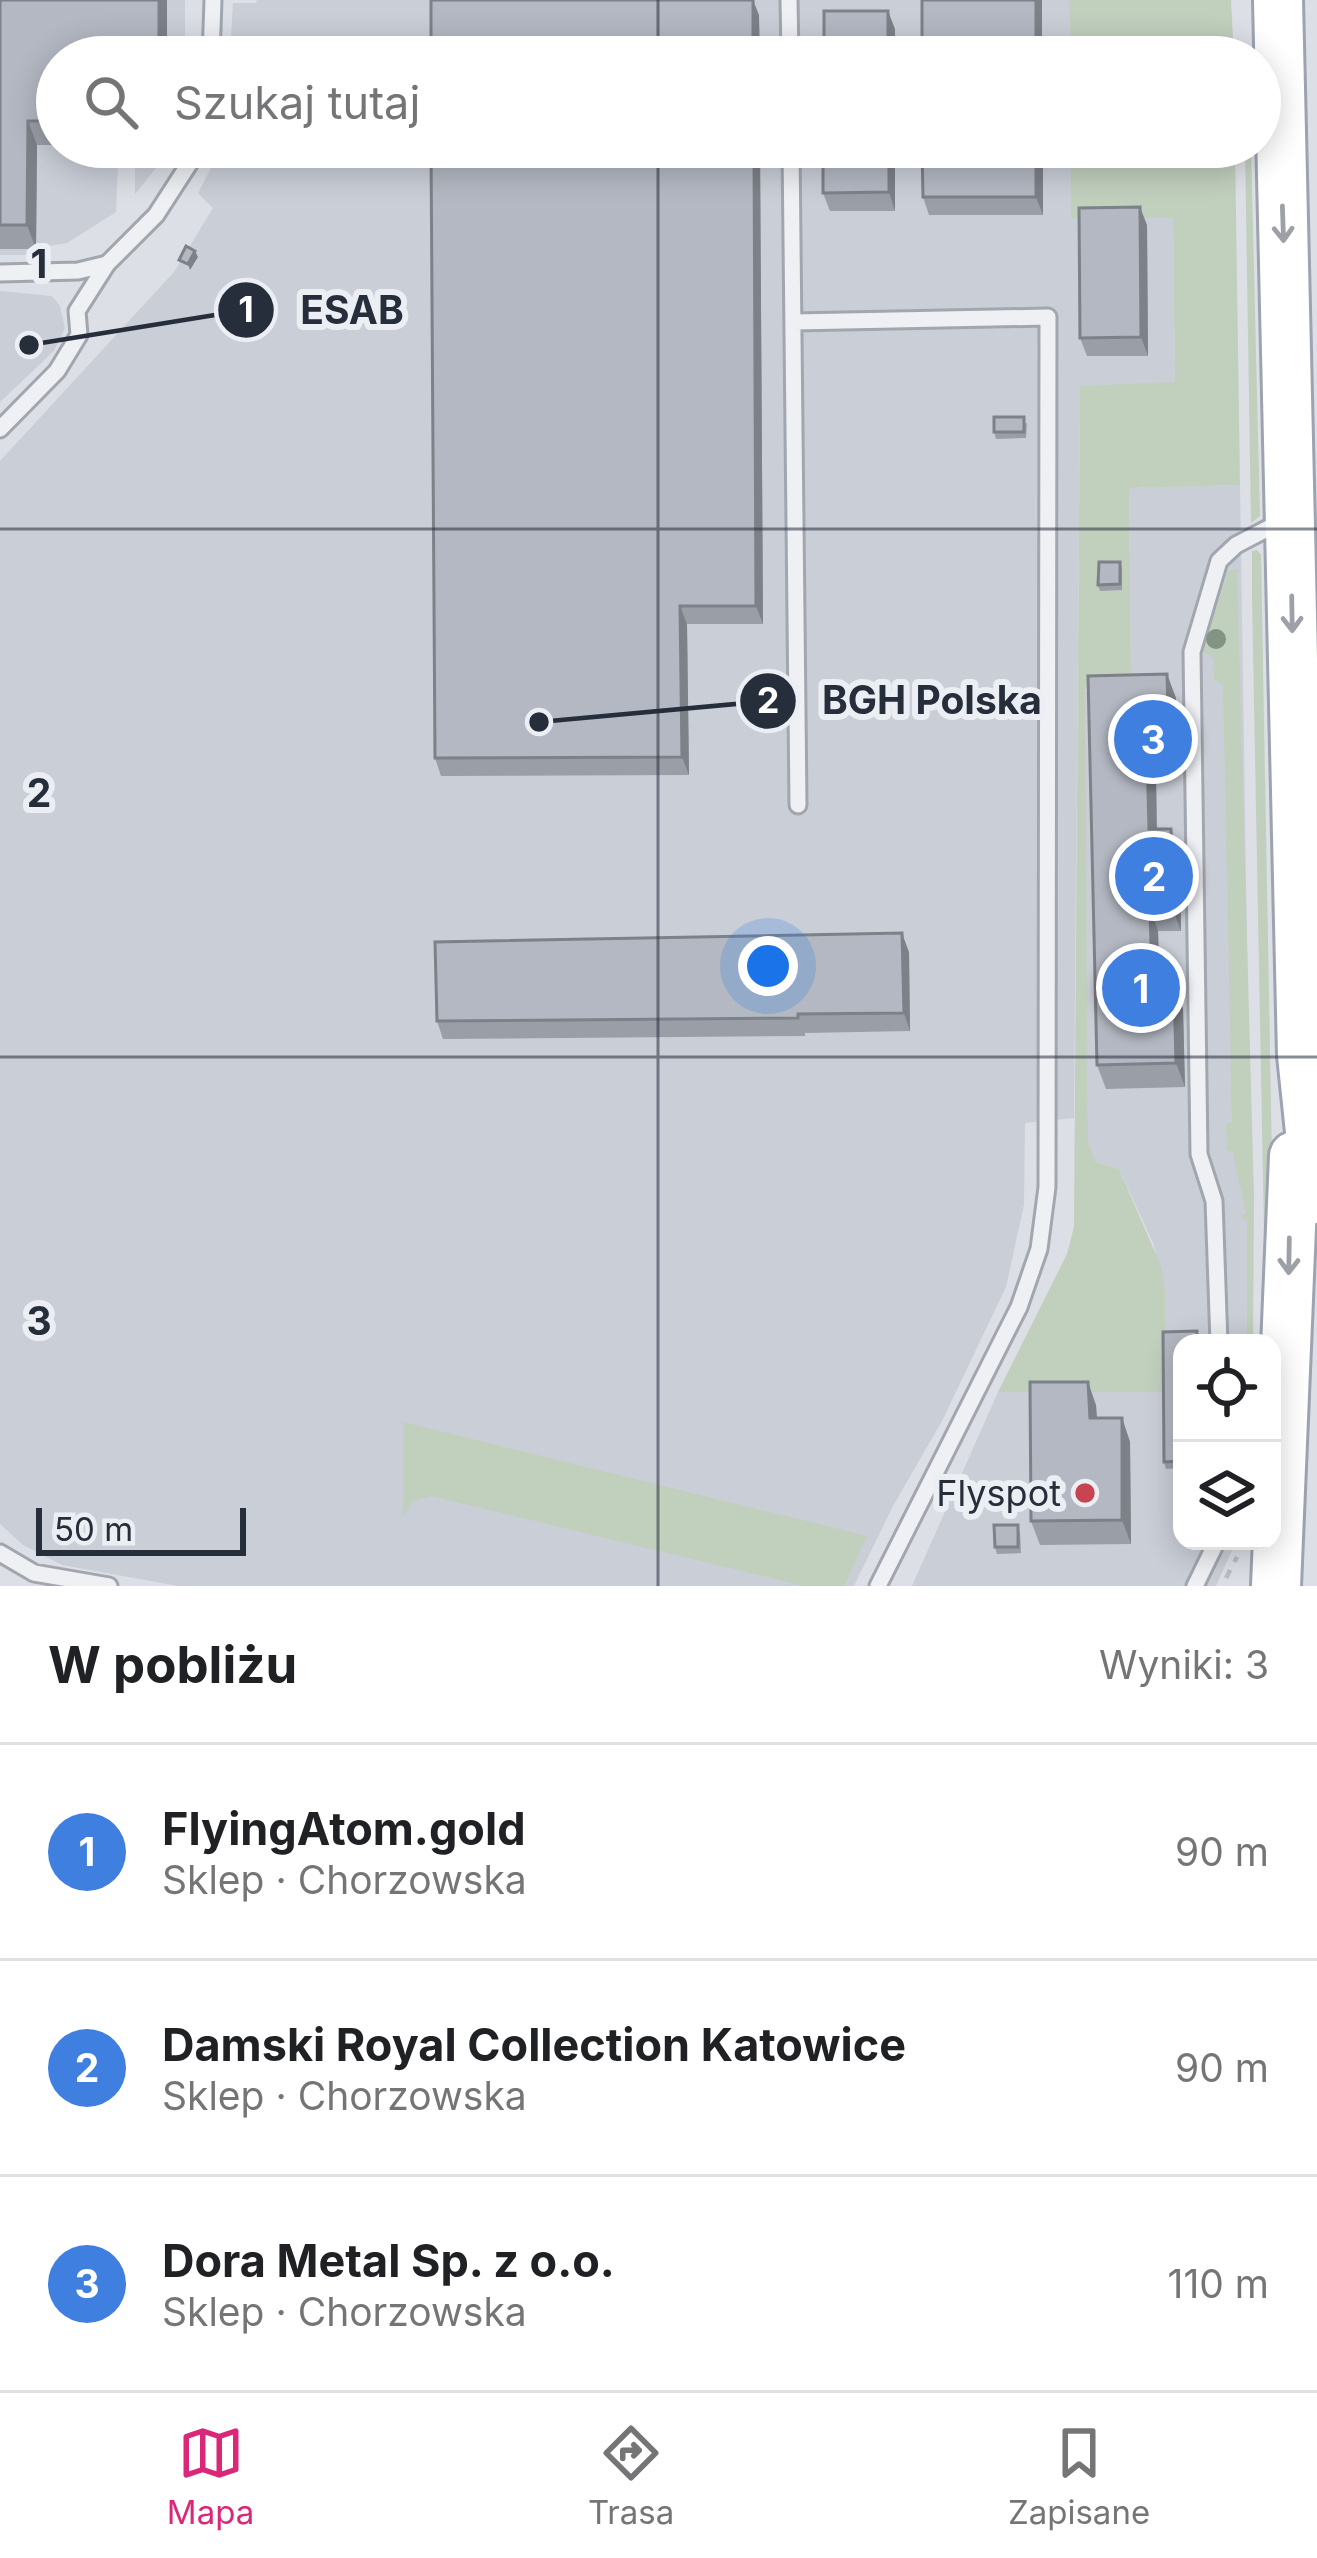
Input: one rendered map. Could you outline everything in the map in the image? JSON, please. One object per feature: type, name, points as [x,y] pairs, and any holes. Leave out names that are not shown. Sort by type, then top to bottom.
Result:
[{"type":"main road","points":[[1256,0],[1264,36]]},
{"type":"main road","points":[[1278,0],[1278,36]]},
{"type":"main road","points":[[1281,168],[1302,1055],[1317,1198]]},
{"type":"main road","points":[[1276,1586],[1287,1383],[1289,1219],[1302,1055]]},
{"type":"lane","points":[[212,36],[213,0]]},
{"type":"lane","points":[[789,0],[790,36]]},
{"type":"lane","points":[[0,429],[57,370],[79,335],[77,311],[107,264],[156,215],[186,168]]},
{"type":"lane","points":[[791,168],[798,806]]},
{"type":"lane","points":[[0,273],[78,271],[107,264]]},
{"type":"lane","points":[[794,322],[1048,317],[1049,1120],[1042,1228],[1019,1307],[878,1586]]},
{"type":"lane","points":[[1219,1334],[1214,1201],[1199,1154],[1192,652],[1220,561],[1236,545],[1290,518]]},
{"type":"lane","points":[[1195,1586],[1213,1550]]},
{"type":"lane","points":[[0,1553],[34,1573],[109,1586]]},
{"type":"path","points":[[1222,1586],[1240,1550]]},
{"type":"shaded area","points":[[0,0],[185,0],[185,36],[36,36],[36,168],[118,168],[116,212],[67,243],[43,247],[41,255],[0,255]]},
{"type":"shaded area","points":[[1069,0],[1070,36],[231,36],[233,3]]},
{"type":"shaded area","points":[[135,168],[156,168],[135,194]]},
{"type":"shaded area","points":[[211,168],[1071,168],[1072,218],[1173,218],[1175,383],[1080,387],[1074,1118],[1025,1123],[1024,1205],[1006,1287],[942,1421],[854,1586],[178,1586],[62,1565],[23,1545],[0,1524],[0,461],[174,272],[213,208],[198,193]]},
{"type":"shaded area","points":[[0,291],[52,296],[60,306],[65,328],[54,351],[0,402]]},
{"type":"shaded area","points":[[1240,485],[1253,1334],[1173,1334],[1173,1550],[1232,1550],[1216,1586],[912,1586],[998,1392],[1165,1392],[1165,1289],[1153,1243],[1119,1169],[1096,1162],[1088,1141],[1083,697],[1089,684],[1131,673],[1129,488]]},
{"type":"green space","points":[[1069,0],[1231,0],[1233,36],[1070,36]]},
{"type":"green space","points":[[1071,168],[1235,168],[1240,485],[1129,488],[1131,673],[1127,679],[1089,685],[1085,690],[1088,1141],[1096,1162],[1119,1169],[1161,1266],[1165,1392],[998,1392],[1067,1254],[1074,1227],[1080,386],[1175,382],[1173,218],[1071,218]]},
{"type":"green space","points":[[1245,168],[1252,168],[1260,516],[1251,523]]},
{"type":"green space","points":[[1252,551],[1261,555],[1274,1271],[1265,1285],[1252,597]]},
{"type":"green space","points":[[1237,569],[1254,1198],[1253,1334],[1247,1334],[1247,1221],[1241,1216],[1246,1214],[1233,1152],[1227,1150],[1226,1124],[1232,1122],[1223,686],[1214,679],[1213,658],[1202,651],[1229,570]]},
{"type":"green space","points":[[403,1422],[867,1536],[844,1586],[804,1586],[431,1496],[413,1501],[403,1517]]},
{"type":"building","points":[[0,0],[159,0],[159,36],[36,36],[36,121],[28,121],[27,225],[0,225]]},
{"type":"building","points":[[431,0],[753,0],[753,36],[431,36]]},
{"type":"building","points":[[922,0],[1036,0],[1036,36],[922,36]]},
{"type":"building","points":[[824,11],[888,11],[888,36],[824,36]]},
{"type":"building","points":[[431,168],[754,168],[756,606],[680,606],[682,757],[435,758]]},
{"type":"building","points":[[823,168],[889,168],[889,192],[823,193]]},
{"type":"building","points":[[922,168],[1036,168],[1036,197],[923,197]]},
{"type":"building","points":[[1140,207],[1141,337],[1080,338],[1079,208]]},
{"type":"building","points":[[186,246],[195,251],[188,264],[179,260]]},
{"type":"building","points":[[994,417],[1024,417],[1024,432],[994,432]]},
{"type":"building","points":[[1099,562],[1120,562],[1120,584],[1098,585]]},
{"type":"building","points":[[1167,674],[1169,752],[1147,753],[1149,829],[1171,829],[1172,907],[1150,908],[1152,986],[1174,985],[1176,1063],[1097,1065],[1088,676]]},
{"type":"building","points":[[902,933],[904,1013],[437,1021],[435,942]]},
{"type":"building","points":[[1197,1331],[1173,1334],[1173,1462],[1164,1462],[1163,1332]]},
{"type":"building","name":"Flyspot","points":[[1030,1382],[1088,1382],[1090,1418],[1122,1418],[1122,1520],[1031,1521]]},
{"type":"building","points":[[994,1525],[1018,1525],[1018,1547],[995,1547]]},
{"type":"place","name":"ESAB","points":[[29,345]]},
{"type":"place","name":"BGH Polska","points":[[539,722]]},
{"type":"place","name":"Dora Metal Sp. z o.o.","points":[[1153,739]]},
{"type":"place","name":"Damski Royal Collection Katowice","points":[[1154,876]]},
{"type":"place","name":"FlyingAtom.gold","points":[[1141,988]]},
{"type":"place","name":"Flyspot","points":[[1085,1493]]}]
